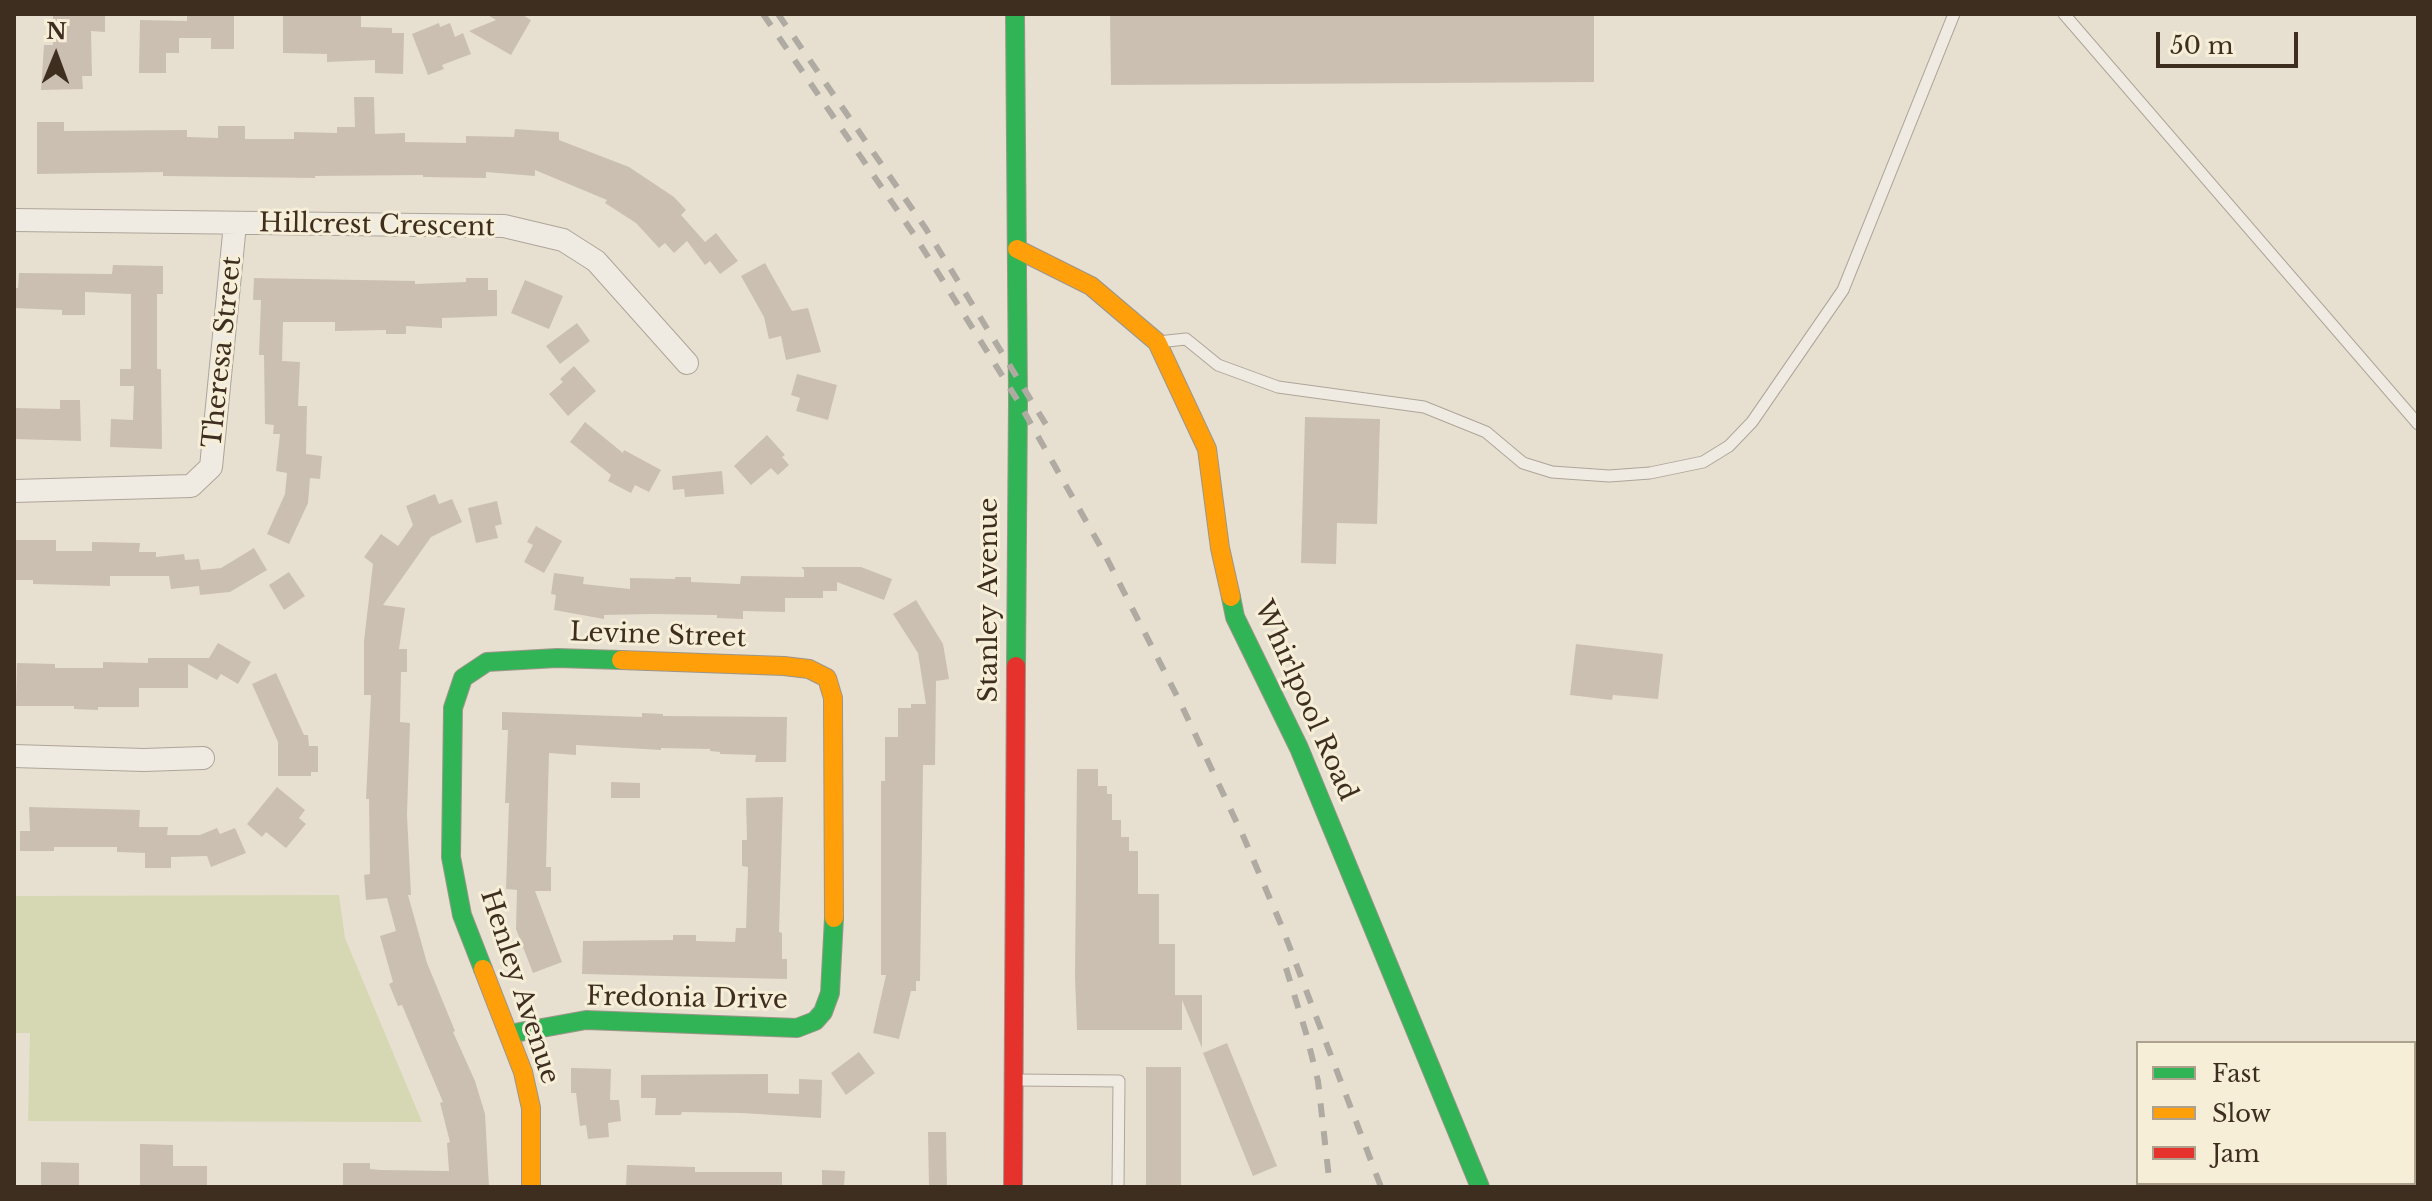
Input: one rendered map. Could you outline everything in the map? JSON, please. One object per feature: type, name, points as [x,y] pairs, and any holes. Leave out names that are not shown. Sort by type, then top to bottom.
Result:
[{"type":"street","name":"Stanley Avenue","points":[[1013,1187],[1017,249],[1015,14]]},
{"type":"street","name":"Hillcrest Crescent","points":[[14,220],[504,226],[563,240],[596,261],[687,363]]},
{"type":"street","name":"Theresa Street","points":[[14,491],[191,486],[211,467],[235,224]]},
{"type":"street","name":"Whirlpool Road","points":[[1017,249],[1091,286],[1157,342],[1207,449],[1220,548],[1235,617],[1299,748],[1480,1187]]},
{"type":"street","name":"Levine Street","points":[[453,708],[463,678],[487,662],[557,658],[784,666],[809,669],[827,678],[833,698],[833,736]]},
{"type":"street","name":"Henley Avenue","points":[[453,708],[451,857],[462,915],[523,1072],[531,1108],[531,1187]]},
{"type":"street","name":"Fredonia Drive","points":[[509,1034],[586,1020],[797,1028],[815,1021],[823,1012],[830,993],[835,886],[833,736]]},
{"type":"street","points":[[14,756],[144,760],[203,758]]},
{"type":"lane","points":[[1157,342],[1186,339],[1218,365],[1278,387],[1424,407],[1486,432],[1523,463],[1552,472],[1609,476],[1650,473],[1703,462],[1729,446],[1752,422],[1843,290],[1954,14]]},
{"type":"lane","points":[[2064,14],[2418,424]]},
{"type":"lane","points":[[1012,1080],[1119,1081],[1118,1187]]},
{"type":"green space","points":[[339,895],[345,938],[422,1122],[28,1121],[30,1033],[14,1033],[14,896]]},
{"type":"building","points":[[53,14],[105,14],[105,32],[91,31],[92,76],[82,76],[83,89],[41,90],[44,45],[53,45]]},
{"type":"building","points":[[234,14],[234,49],[211,49],[211,38],[179,38],[179,53],[166,53],[166,73],[139,73],[140,20],[187,21],[187,15]]},
{"type":"building","points":[[283,14],[361,14],[361,27],[392,28],[392,33],[404,33],[403,74],[375,73],[375,60],[327,62],[327,54],[283,53]]},
{"type":"building","points":[[486,14],[521,14],[531,20],[511,55],[469,31],[496,20]]},
{"type":"building","points":[[1110,14],[1594,14],[1594,82],[1111,85]]},
{"type":"building","points":[[439,23],[440,27],[450,23],[455,37],[463,33],[471,54],[442,65],[444,69],[428,75],[412,34]]},
{"type":"building","points":[[354,97],[374,97],[375,134],[405,133],[405,142],[466,143],[466,136],[514,137],[515,129],[559,132],[559,140],[629,167],[674,197],[686,210],[681,215],[705,242],[716,233],[738,261],[720,274],[710,261],[705,265],[687,241],[674,253],[665,243],[659,248],[636,223],[605,203],[607,200],[535,170],[535,176],[486,172],[486,178],[423,175],[315,178],[163,176],[163,172],[37,174],[37,122],[64,122],[64,131],[187,130],[187,137],[218,138],[218,126],[245,126],[245,139],[294,139],[294,132],[337,133],[337,127],[355,127]]},
{"type":"building","points":[[765,263],[792,311],[808,308],[821,352],[786,360],[781,336],[769,339],[764,317],[741,276]]},
{"type":"building","points":[[113,265],[163,266],[163,294],[157,294],[157,369],[161,369],[162,449],[110,447],[111,419],[133,420],[134,386],[120,386],[120,369],[131,369],[131,294],[85,292],[85,315],[62,315],[62,310],[14,308],[14,288],[18,288],[19,273],[112,274]]},
{"type":"building","points":[[254,278],[415,281],[415,284],[488,278],[488,290],[497,290],[497,316],[442,318],[442,328],[406,326],[406,334],[386,334],[386,330],[335,331],[335,322],[283,322],[282,361],[300,362],[298,406],[307,406],[306,454],[322,456],[320,479],[310,478],[308,503],[289,544],[267,534],[285,494],[287,473],[276,471],[280,434],[273,434],[274,425],[265,424],[264,355],[259,355],[261,300],[253,300]]},
{"type":"building","points":[[525,280],[563,296],[549,329],[511,313]]},
{"type":"building","points":[[577,323],[590,341],[560,364],[546,346]]},
{"type":"building","points":[[574,366],[596,391],[568,416],[549,394],[563,382],[560,379]]},
{"type":"building","points":[[797,374],[837,385],[828,420],[796,411],[800,398],[791,395]]},
{"type":"building","points":[[60,400],[80,400],[81,441],[14,439],[14,408],[60,409]]},
{"type":"building","points":[[1305,417],[1380,419],[1377,524],[1337,523],[1336,564],[1301,563]]},
{"type":"building","points":[[585,422],[623,453],[624,450],[661,470],[649,492],[635,485],[631,493],[608,481],[611,475],[570,442]]},
{"type":"building","points":[[767,435],[785,455],[782,457],[789,465],[778,475],[771,468],[751,485],[734,466]]},
{"type":"building","points":[[722,471],[724,494],[685,497],[684,489],[673,490],[672,476]]},
{"type":"building","points":[[435,494],[439,504],[452,499],[462,522],[431,537],[383,605],[405,608],[399,649],[407,649],[407,672],[401,672],[400,722],[410,723],[407,815],[411,895],[408,895],[427,963],[475,1081],[485,1114],[489,1187],[343,1187],[343,1163],[370,1163],[370,1169],[381,1170],[449,1171],[447,1143],[450,1142],[440,1103],[443,1102],[402,1005],[398,1006],[389,984],[393,982],[380,936],[396,931],[387,898],[366,900],[364,875],[370,874],[369,799],[366,799],[371,695],[364,695],[364,641],[373,564],[364,557],[381,534],[398,546],[413,525],[406,506]]},
{"type":"building","points":[[497,501],[502,524],[495,526],[498,538],[476,543],[468,508]]},
{"type":"building","points":[[536,526],[562,541],[544,573],[524,562],[533,545],[527,542]]},
{"type":"building","points":[[14,540],[56,540],[56,551],[92,551],[92,542],[140,543],[139,552],[156,552],[156,557],[184,554],[185,560],[199,559],[201,570],[221,568],[254,548],[267,570],[230,592],[200,595],[199,586],[171,589],[169,576],[110,576],[110,586],[33,584],[33,580],[14,580]]},
{"type":"building","points":[[801,567],[861,567],[892,579],[884,600],[837,582],[837,591],[823,591],[823,598],[785,598],[785,612],[743,611],[743,619],[717,618],[717,615],[652,614],[604,615],[604,619],[554,610],[556,595],[551,594],[554,573],[584,577],[583,584],[630,589],[630,578],[691,577],[691,582],[740,584],[741,576],[804,577]]},
{"type":"building","points":[[289,572],[305,596],[284,610],[269,585]]},
{"type":"building","points":[[916,600],[943,644],[949,679],[936,681],[935,765],[923,765],[920,981],[916,981],[916,991],[911,991],[899,1039],[873,1033],[886,975],[881,975],[881,781],[885,781],[885,737],[898,737],[898,708],[926,704],[918,653],[893,614]]},
{"type":"building","points":[[218,643],[251,662],[238,684],[221,674],[217,680],[188,664],[188,688],[139,688],[139,707],[98,707],[98,710],[74,709],[74,706],[16,706],[17,663],[55,664],[55,668],[103,668],[103,662],[148,663],[148,658],[209,658]]},
{"type":"building","points":[[1576,644],[1663,654],[1658,699],[1613,695],[1612,700],[1570,695]]},
{"type":"building","points":[[276,673],[304,735],[308,735],[309,746],[318,746],[318,772],[311,772],[311,776],[278,776],[278,742],[252,684]]},
{"type":"building","points":[[502,712],[642,717],[642,713],[663,716],[787,717],[786,762],[755,762],[756,755],[720,754],[710,749],[661,750],[576,745],[576,755],[549,753],[546,867],[551,867],[551,891],[535,891],[562,962],[533,973],[516,929],[517,890],[506,889],[508,730],[502,730]]},
{"type":"building","points":[[1077,769],[1098,769],[1098,786],[1107,786],[1107,794],[1112,794],[1112,820],[1121,820],[1121,837],[1129,837],[1129,851],[1138,851],[1138,894],[1159,894],[1159,944],[1175,944],[1175,995],[1202,995],[1202,1048],[1182,1000],[1182,1030],[1077,1030]]},
{"type":"building","points":[[611,782],[640,783],[640,798],[611,798]]},
{"type":"building","points":[[277,787],[305,810],[299,818],[306,824],[286,848],[266,832],[262,837],[247,824]]},
{"type":"building","points":[[783,797],[779,932],[782,933],[782,959],[787,959],[787,979],[582,974],[583,941],[673,940],[673,935],[696,935],[696,941],[735,942],[736,928],[746,928],[748,867],[742,866],[742,840],[747,840],[746,798]]},
{"type":"building","points":[[29,807],[140,810],[139,827],[168,827],[167,835],[200,835],[217,828],[220,834],[235,828],[246,853],[211,867],[207,856],[171,857],[171,868],[145,868],[145,853],[117,852],[117,847],[54,847],[54,851],[20,851],[20,831],[30,831]]},
{"type":"building","points":[[1227,1043],[1277,1166],[1253,1176],[1203,1053]]},
{"type":"building","points":[[859,1052],[875,1073],[846,1095],[831,1073]]},
{"type":"building","points":[[1146,1067],[1181,1067],[1181,1187],[1146,1187]]},
{"type":"building","points":[[571,1068],[611,1069],[610,1100],[619,1100],[621,1121],[608,1123],[609,1137],[588,1139],[586,1125],[580,1126],[576,1093],[571,1093]]},
{"type":"building","points":[[768,1074],[768,1093],[799,1094],[799,1079],[822,1080],[821,1118],[742,1113],[655,1115],[656,1098],[641,1098],[641,1075]]},
{"type":"building","points":[[928,1132],[946,1132],[947,1187],[929,1187]]},
{"type":"building","points":[[140,1144],[173,1145],[173,1166],[207,1166],[207,1187],[140,1187]]},
{"type":"building","points":[[41,1162],[79,1163],[79,1187],[41,1187]]},
{"type":"building","points":[[627,1165],[695,1167],[695,1172],[782,1172],[782,1187],[626,1187]]},
{"type":"building","points":[[822,1170],[845,1171],[844,1187],[822,1187]]},
{"type":"railway","points":[[763,14],[915,236],[1018,401],[1103,551],[1180,702],[1244,838],[1282,927],[1381,1187]]},
{"type":"railway","points":[[778,14],[926,229],[1053,436]]},
{"type":"railway","points":[[1286,968],[1318,1081],[1330,1187]]},
{"type":"traffic: fast","points":[[1015,14],[1018,401],[1016,666]]},
{"type":"traffic: fast","points":[[1231,597],[1235,617],[1299,748],[1480,1187]]},
{"type":"traffic: fast","points":[[483,969],[462,915],[451,857],[453,708],[463,678],[487,662],[557,658],[621,660]]},
{"type":"traffic: fast","points":[[509,1034],[586,1020],[797,1028],[815,1021],[823,1012],[830,993],[834,918]]},
{"type":"traffic: slow","points":[[1017,249],[1091,286],[1157,342],[1207,449],[1220,548],[1231,597]]},
{"type":"traffic: slow","points":[[621,660],[784,666],[809,669],[827,678],[833,698],[834,918]]},
{"type":"traffic: slow","points":[[483,969],[523,1072],[531,1108],[531,1187]]},
{"type":"traffic: jam","points":[[1013,1187],[1016,666]]}]
